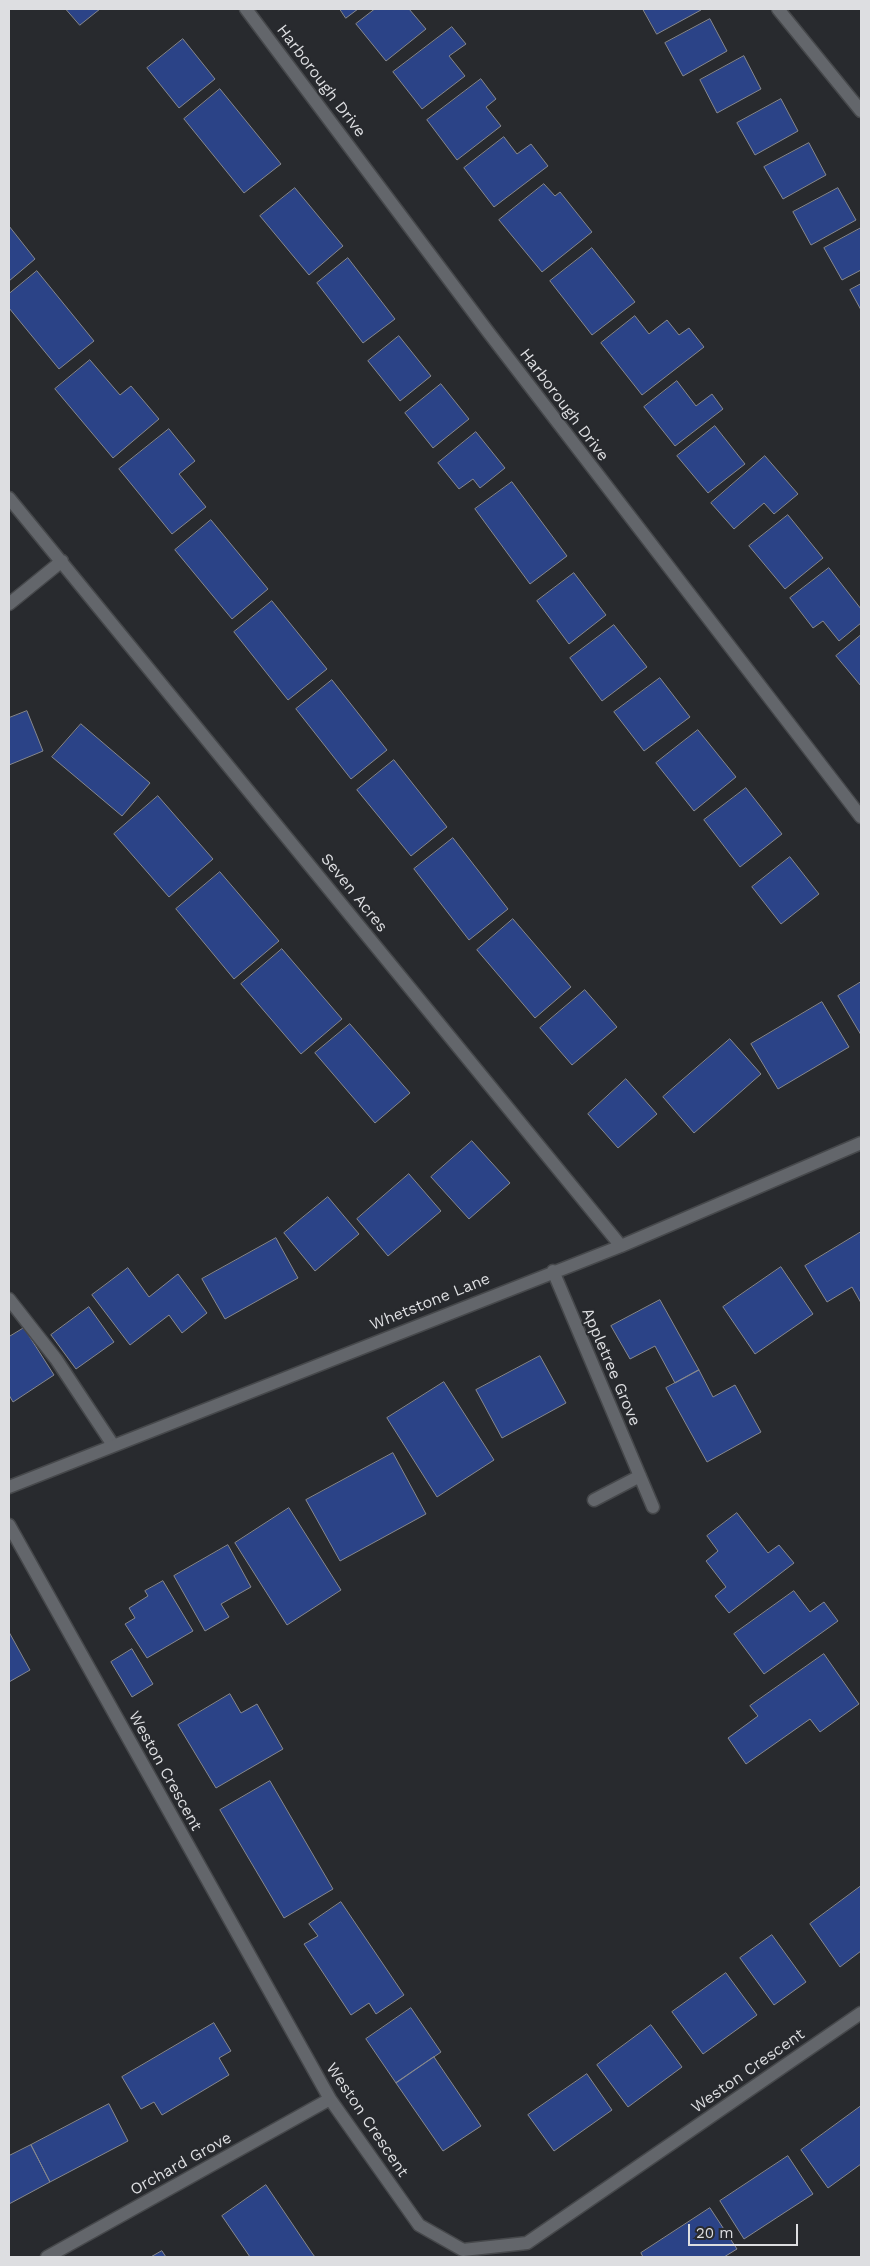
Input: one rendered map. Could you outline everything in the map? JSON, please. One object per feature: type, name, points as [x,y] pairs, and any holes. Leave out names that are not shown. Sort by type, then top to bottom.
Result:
[{"type":"street","name":"Harborough Drive","points":[[246,9],[495,341],[861,817]]},
{"type":"street","points":[[778,9],[861,111]]},
{"type":"street","name":"Seven Acres","points":[[9,498],[620,1246]]},
{"type":"street","points":[[9,604],[62,561]]},
{"type":"street","name":"Whetstone Lane","points":[[9,1487],[620,1246],[861,1143]]},
{"type":"street","name":"Appletree Grove","points":[[553,1272],[653,1507]]},
{"type":"street","points":[[9,1298],[56,1359],[113,1445]]},
{"type":"street","points":[[594,1500],[640,1476]]},
{"type":"street","name":"Weston Crescent","points":[[9,1524],[330,2099],[419,2225],[463,2250],[527,2243],[861,2013]]},
{"type":"street","name":"Orchard Grove","points":[[47,2257],[330,2099]]},
{"type":"building","points":[[66,9],[100,9],[80,25]]},
{"type":"building","points":[[340,9],[358,9],[346,18]]},
{"type":"building","points":[[375,9],[409,9],[426,29],[386,61],[356,24]]},
{"type":"building","points":[[643,9],[700,9],[701,10],[657,34]]},
{"type":"building","points":[[710,19],[727,51],[683,76],[665,43]]},
{"type":"building","points":[[452,27],[466,44],[449,56],[465,76],[422,109],[393,72]]},
{"type":"building","points":[[183,39],[215,79],[179,108],[147,68]]},
{"type":"building","points":[[744,56],[761,89],[717,113],[700,80]]},
{"type":"building","points":[[481,79],[496,99],[486,107],[501,126],[457,160],[427,120]]},
{"type":"building","points":[[220,89],[281,164],[244,193],[184,119]]},
{"type":"building","points":[[781,99],[798,131],[755,155],[737,123]]},
{"type":"building","points":[[504,137],[517,154],[531,144],[548,166],[494,207],[464,168]]},
{"type":"building","points":[[809,143],[826,175],[783,199],[764,167]]},
{"type":"building","points":[[544,184],[555,196],[560,192],[592,232],[542,272],[499,220]]},
{"type":"building","points":[[295,188],[343,246],[309,275],[260,216]]},
{"type":"building","points":[[838,188],[856,220],[811,245],[793,212]]},
{"type":"building","points":[[9,226],[35,259],[9,281]]},
{"type":"building","points":[[861,228],[861,270],[842,280],[824,248]]},
{"type":"building","points":[[592,248],[635,302],[592,335],[550,281]]},
{"type":"building","points":[[348,258],[395,319],[363,343],[317,283]]},
{"type":"building","points":[[37,271],[94,341],[59,369],[9,308],[9,294]]},
{"type":"building","points":[[861,284],[861,310],[850,290]]},
{"type":"building","points":[[635,316],[649,334],[667,320],[679,335],[689,328],[704,347],[642,395],[601,343]]},
{"type":"building","points":[[399,336],[431,376],[400,401],[368,361]]},
{"type":"building","points":[[90,360],[120,395],[131,386],[159,419],[113,458],[55,389]]},
{"type":"building","points":[[677,381],[696,406],[712,394],[723,409],[675,446],[644,407]]},
{"type":"building","points":[[441,384],[469,419],[433,448],[405,413]]},
{"type":"building","points":[[715,426],[745,464],[708,493],[677,456]]},
{"type":"building","points":[[169,429],[195,461],[179,474],[206,507],[172,534],[119,469]]},
{"type":"building","points":[[476,432],[505,468],[480,488],[473,479],[459,489],[438,463]]},
{"type":"building","points":[[765,456],[798,494],[774,514],[764,503],[734,529],[711,503]]},
{"type":"building","points":[[512,482],[567,556],[530,584],[475,509]]},
{"type":"building","points":[[788,515],[823,558],[785,589],[749,546]]},
{"type":"building","points":[[211,520],[268,589],[232,619],[175,550]]},
{"type":"building","points":[[829,568],[861,609],[861,623],[839,641],[823,621],[813,628],[790,598]]},
{"type":"building","points":[[574,573],[606,615],[569,644],[537,601]]},
{"type":"building","points":[[272,601],[327,669],[288,700],[234,632]]},
{"type":"building","points":[[614,625],[647,667],[602,701],[570,658]]},
{"type":"building","points":[[861,635],[861,686],[836,656]]},
{"type":"building","points":[[660,678],[690,717],[644,751],[614,712]]},
{"type":"building","points":[[332,680],[387,750],[351,779],[296,709]]},
{"type":"building","points":[[27,711],[43,751],[9,765],[9,718]]},
{"type":"building","points":[[81,724],[150,783],[122,816],[52,757]]},
{"type":"building","points":[[698,730],[736,777],[694,811],[656,763]]},
{"type":"building","points":[[394,760],[447,827],[411,856],[357,790]]},
{"type":"building","points":[[746,788],[782,834],[740,867],[704,820]]},
{"type":"building","points":[[158,796],[213,859],[169,897],[114,834]]},
{"type":"building","points":[[453,838],[508,909],[469,940],[414,869]]},
{"type":"building","points":[[790,857],[819,894],[781,924],[752,887]]},
{"type":"building","points":[[220,872],[279,941],[234,979],[176,909]]},
{"type":"building","points":[[513,919],[571,987],[535,1018],[477,950]]},
{"type":"building","points":[[282,949],[342,1019],[301,1054],[241,984]]},
{"type":"building","points":[[861,982],[861,1035],[838,996]]},
{"type":"building","points":[[585,990],[617,1027],[572,1065],[540,1028]]},
{"type":"building","points":[[822,1002],[849,1047],[778,1089],[751,1044]]},
{"type":"building","points":[[350,1024],[410,1093],[375,1123],[315,1053]]},
{"type":"building","points":[[730,1039],[761,1074],[694,1133],[663,1097]]},
{"type":"building","points":[[626,1079],[657,1114],[618,1148],[588,1114]]},
{"type":"building","points":[[472,1141],[510,1183],[469,1219],[431,1177]]},
{"type":"building","points":[[409,1174],[441,1211],[388,1256],[357,1219]]},
{"type":"building","points":[[328,1197],[359,1234],[315,1271],[284,1233]]},
{"type":"building","points":[[861,1232],[861,1303],[852,1287],[827,1302],[805,1266]]},
{"type":"building","points":[[276,1238],[298,1278],[225,1319],[202,1279]]},
{"type":"building","points":[[781,1267],[813,1314],[755,1354],[723,1307]]},
{"type":"building","points":[[128,1268],[149,1297],[178,1274],[207,1313],[182,1333],[169,1315],[130,1345],[92,1295]]},
{"type":"building","points":[[660,1300],[699,1370],[675,1383],[655,1346],[630,1359],[611,1326]]},
{"type":"building","points":[[89,1307],[114,1342],[76,1369],[51,1335]]},
{"type":"building","points":[[24,1328],[54,1375],[13,1402],[9,1395],[9,1337]]},
{"type":"building","points":[[540,1356],[566,1403],[502,1438],[476,1390]]},
{"type":"building","points":[[699,1370],[713,1397],[735,1385],[761,1432],[707,1462],[666,1388]]},
{"type":"building","points":[[444,1382],[494,1460],[437,1497],[387,1418]]},
{"type":"building","points":[[393,1453],[426,1514],[340,1561],[306,1500]]},
{"type":"building","points":[[289,1508],[341,1590],[287,1625],[235,1543]]},
{"type":"building","points":[[737,1513],[768,1553],[779,1545],[794,1563],[729,1613],[715,1596],[726,1587],[706,1561],[718,1551],[707,1536]]},
{"type":"building","points":[[228,1545],[251,1587],[221,1604],[229,1617],[205,1631],[174,1576]]},
{"type":"building","points":[[163,1581],[193,1631],[147,1658],[125,1624],[135,1618],[129,1608],[148,1596],[145,1591]]},
{"type":"building","points":[[794,1591],[810,1612],[824,1602],[838,1621],[764,1674],[734,1634]]},
{"type":"building","points":[[9,1632],[30,1670],[9,1682]]},
{"type":"building","points":[[132,1649],[153,1684],[132,1697],[111,1662]]},
{"type":"building","points":[[824,1654],[859,1704],[820,1732],[810,1719],[746,1764],[728,1738],[758,1716],[750,1706]]},
{"type":"building","points":[[230,1694],[241,1713],[257,1704],[283,1749],[216,1788],[178,1725]]},
{"type":"building","points":[[270,1781],[333,1889],[284,1918],[220,1810]]},
{"type":"building","points":[[861,1886],[861,1951],[840,1967],[810,1924]]},
{"type":"building","points":[[341,1902],[404,1995],[376,2014],[369,2003],[351,2015],[304,1944],[318,1936],[309,1924]]},
{"type":"building","points":[[772,1935],[806,1982],[774,2005],[740,1958]]},
{"type":"building","points":[[726,1973],[757,2015],[703,2054],[672,2012]]},
{"type":"building","points":[[411,2008],[441,2052],[396,2083],[366,2039]]},
{"type":"building","points":[[214,2023],[231,2051],[219,2058],[229,2075],[162,2115],[154,2102],[141,2109],[122,2077]]},
{"type":"building","points":[[651,2025],[682,2067],[628,2107],[597,2065]]},
{"type":"building","points":[[434,2057],[481,2126],[443,2151],[396,2083]]},
{"type":"building","points":[[587,2074],[612,2110],[554,2151],[528,2115]]},
{"type":"building","points":[[109,2104],[128,2141],[50,2182],[31,2145]]},
{"type":"building","points":[[861,2106],[861,2164],[828,2188],[801,2150]]},
{"type":"building","points":[[31,2145],[50,2182],[9,2204],[9,2156]]},
{"type":"building","points":[[788,2156],[813,2194],[744,2239],[720,2201]]},
{"type":"building","points":[[266,2185],[315,2257],[250,2257],[222,2216]]},
{"type":"building","points":[[710,2208],[737,2249],[724,2257],[643,2257],[641,2253]]},
{"type":"building","points":[[162,2251],[166,2257],[151,2257]]}]
